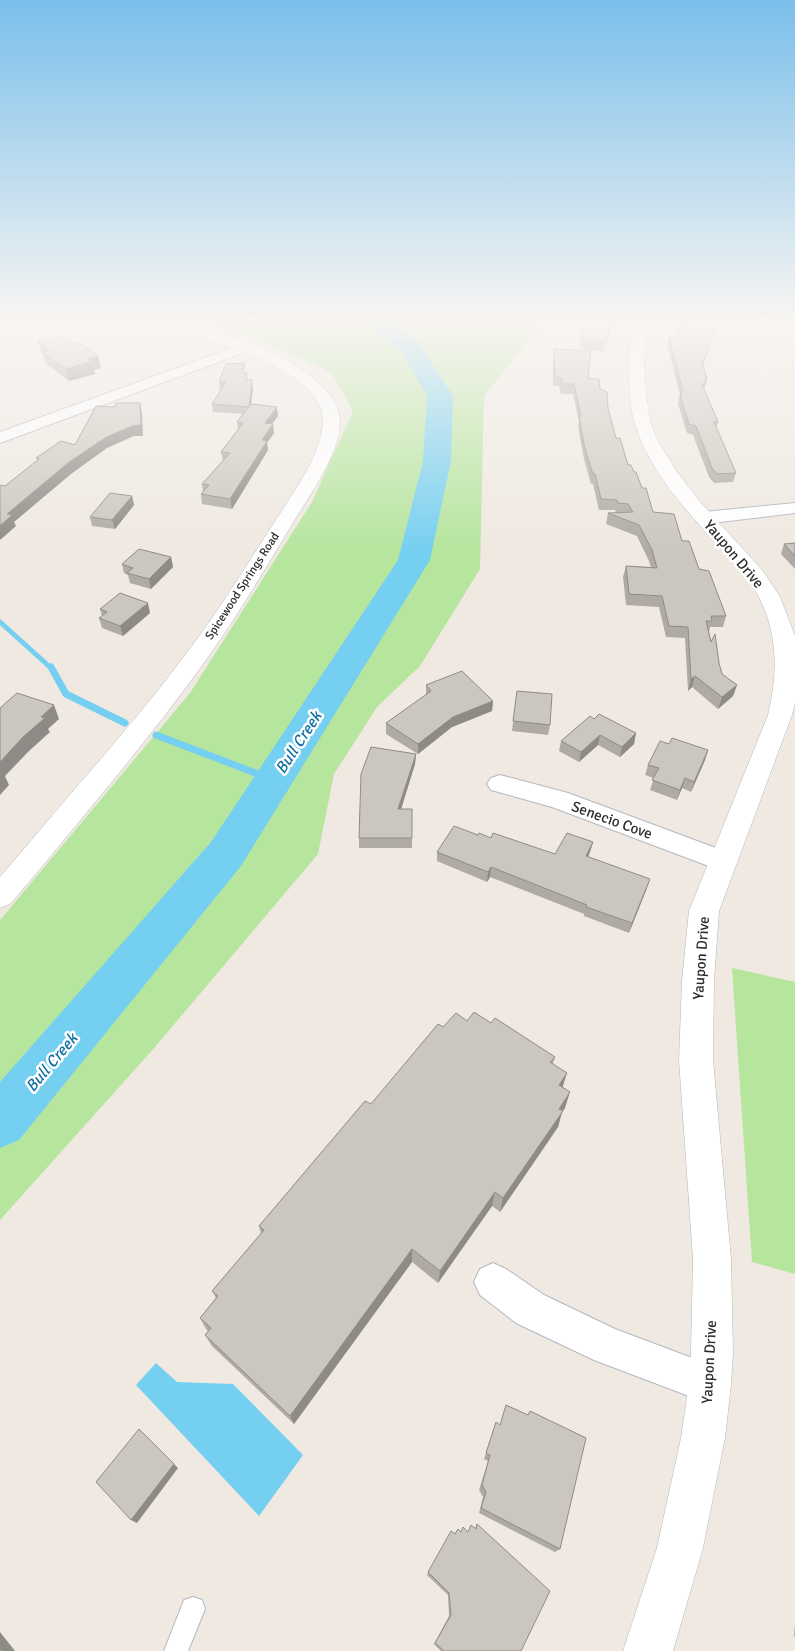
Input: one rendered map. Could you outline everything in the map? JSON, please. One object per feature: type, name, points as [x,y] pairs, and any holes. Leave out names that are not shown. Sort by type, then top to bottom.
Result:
[{"type":"street","points":[[0,438],[111,397]]},
{"type":"street","name":"Spicewood Springs Road","points":[[0,896],[133,738],[191,664],[240,594],[319,461],[329,435],[330,425],[328,407],[322,397]]},
{"type":"street","name":"Yaupon Drive","points":[[638,397],[643,424],[652,446],[679,487],[751,571],[773,602],[783,631],[791,684],[704,911],[698,981],[696,1060],[712,1259],[712,1353],[710,1384],[703,1438],[680,1548],[648,1651]]},
{"type":"street","points":[[704,518],[795,508]]},
{"type":"street","name":"Senecio Cove","points":[[500,784],[559,800],[722,860]]},
{"type":"street","points":[[493,1282],[530,1309],[608,1346],[710,1384]]},
{"type":"lane","points":[[176,1651],[193,1609]]},
{"type":"green space","points":[[345,397],[484,397],[480,569],[420,666],[377,707],[334,774],[318,854],[155,1047],[0,1220],[0,920],[190,693],[312,502],[353,411]]},
{"type":"green space","points":[[732,968],[795,982],[795,1274],[752,1262]]},
{"type":"water","points":[[156,1363],[177,1382],[233,1384],[303,1455],[259,1516],[136,1385]]},
{"type":"building","points":[[216,397],[250,397],[249,407],[212,404]]},
{"type":"building","points":[[577,397],[607,397],[608,409],[616,438],[620,438],[628,465],[631,465],[634,472],[636,472],[642,488],[646,488],[653,512],[674,514],[682,541],[689,541],[699,569],[709,571],[726,616],[711,616],[712,621],[706,621],[711,642],[715,634],[722,674],[737,685],[722,697],[695,676],[691,679],[688,627],[669,626],[662,596],[629,594],[626,566],[657,568],[652,550],[639,525],[608,513],[633,512],[628,504],[618,503],[617,500],[601,499],[595,474],[593,474],[585,449],[579,417],[581,416]]},
{"type":"building","points":[[680,397],[707,397],[718,422],[714,422],[736,473],[717,474],[712,468],[696,426],[689,424]]},
{"type":"building","points":[[116,403],[140,403],[141,425],[132,426],[105,438],[68,463],[7,514],[12,515],[0,526],[0,485],[5,486],[39,459],[36,458],[61,441],[75,445],[96,406],[115,407]]},
{"type":"building","points":[[251,404],[277,407],[265,423],[273,424],[262,440],[267,441],[230,499],[201,494],[209,485],[202,484],[230,453],[221,452],[243,423],[237,422]]},
{"type":"building","points":[[110,493],[132,496],[112,520],[90,517]]},
{"type":"building","points":[[795,543],[795,556],[784,544]]},
{"type":"building","points":[[139,549],[171,557],[149,579],[127,573],[133,568],[122,564]]},
{"type":"building","points":[[120,593],[148,603],[120,626],[99,618],[107,612],[100,609]]},
{"type":"building","points":[[462,671],[493,701],[453,717],[418,744],[386,723],[431,691],[426,685]]},
{"type":"building","points":[[517,691],[552,694],[550,725],[513,721]]},
{"type":"building","points":[[17,693],[54,705],[41,717],[45,718],[23,737],[0,762],[0,708]]},
{"type":"building","points":[[599,714],[636,733],[622,747],[600,735],[581,752],[561,741],[590,716],[594,719]]},
{"type":"building","points":[[672,738],[708,750],[694,782],[685,778],[680,790],[652,780],[659,768],[648,765],[660,741],[669,744]]},
{"type":"building","points":[[371,747],[416,754],[398,809],[412,809],[412,838],[359,838],[361,774]]},
{"type":"building","points":[[454,826],[491,838],[493,833],[555,854],[567,833],[593,842],[586,856],[650,879],[632,923],[586,907],[587,905],[491,867],[488,872],[437,852]]},
{"type":"building","points":[[474,1012],[491,1023],[495,1018],[555,1057],[550,1062],[567,1073],[559,1085],[570,1092],[559,1109],[563,1111],[503,1198],[495,1192],[440,1271],[412,1249],[290,1416],[205,1335],[211,1328],[200,1318],[218,1296],[212,1291],[264,1230],[259,1226],[365,1101],[371,1104],[438,1024],[443,1027],[456,1013],[467,1021]]},
{"type":"building","points":[[506,1405],[528,1415],[530,1411],[586,1438],[560,1549],[481,1508],[486,1492],[482,1485],[490,1455],[486,1453],[496,1422],[500,1425]]},
{"type":"building","points":[[139,1429],[174,1464],[131,1520],[96,1482]]},
{"type":"building","points":[[477,1524],[550,1591],[521,1651],[444,1651],[435,1643],[451,1615],[449,1593],[428,1572],[451,1531],[455,1534],[458,1529],[461,1532],[463,1527],[468,1532],[471,1525],[476,1529]]},
{"type":"waterway","name":"Bull Creek","points":[[0,1122],[226,854],[414,560],[437,461],[440,397]]},
{"type":"waterway","points":[[0,622],[51,668]]},
{"type":"waterway","points":[[51,667],[66,694],[125,723]]},
{"type":"waterway","points":[[156,735],[274,780]]}]
